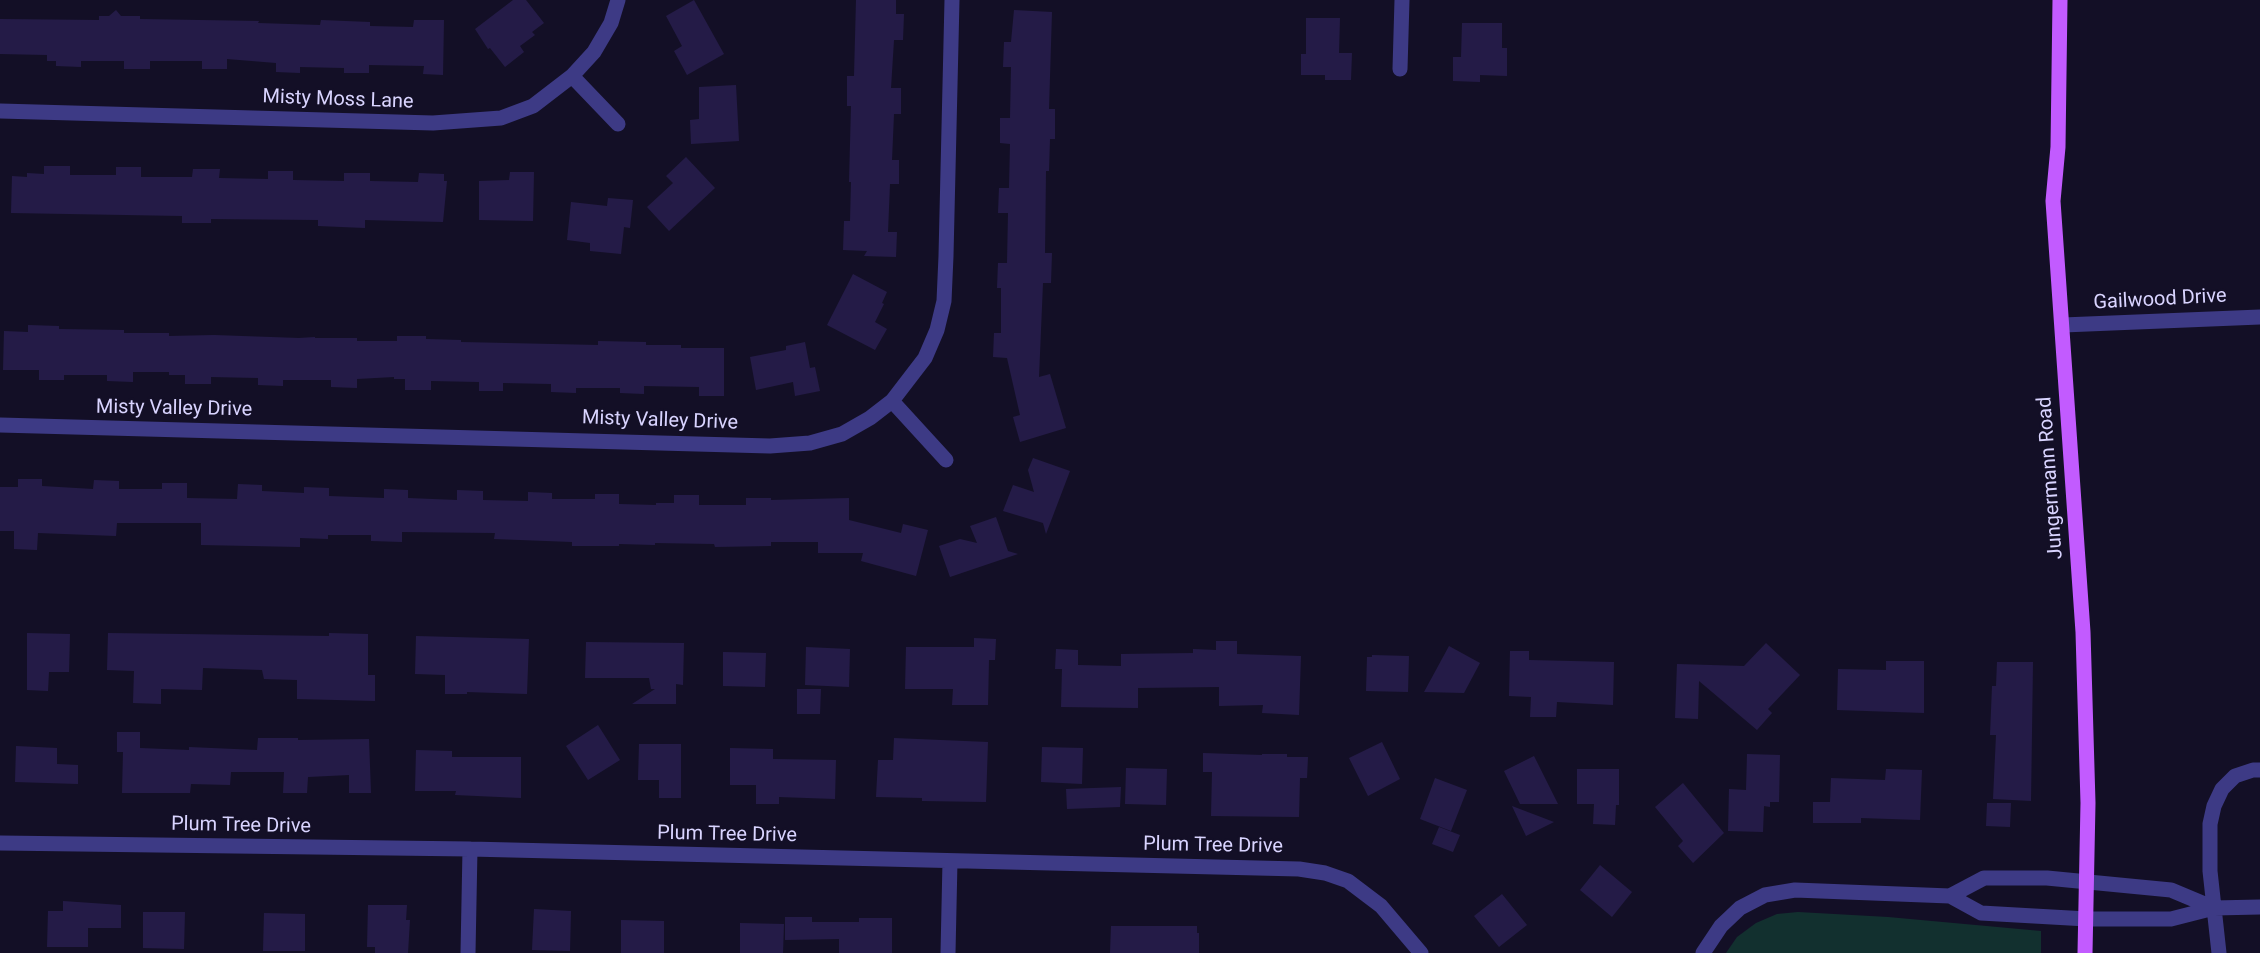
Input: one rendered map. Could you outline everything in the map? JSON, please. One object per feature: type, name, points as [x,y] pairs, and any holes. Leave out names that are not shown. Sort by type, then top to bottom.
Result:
[{"type":"main road","name":"Jungermann Road","points":[[2060,0],[2058,147],[2053,201],[2083,632],[2088,803],[2085,953]]},
{"type":"street","name":"Misty Moss Lane","points":[[0,111],[433,123],[501,118],[533,106],[572,76],[594,52],[611,23],[618,0]]},
{"type":"street","name":"Misty Valley Drive","points":[[0,425],[770,446],[810,443],[842,434],[892,402],[925,358],[937,330],[944,301],[952,0]]},
{"type":"street","points":[[1400,69],[1402,0]]},
{"type":"street","points":[[572,76],[618,124]]},
{"type":"street","name":"Gailwood Drive","points":[[2063,325],[2260,317]]},
{"type":"street","points":[[892,402],[946,460]]},
{"type":"street","points":[[2219,953],[2210,871],[2210,824],[2214,806],[2222,789],[2235,776],[2260,770]]},
{"type":"street","name":"Plum Tree Drive","points":[[0,843],[470,849],[1299,869],[1325,873],[1348,881],[1381,906],[1421,953]]},
{"type":"street","points":[[468,953],[470,849]]},
{"type":"street","points":[[948,953],[950,861]]},
{"type":"street","points":[[1950,896],[1984,878],[2047,878],[2171,890],[2214,908]]},
{"type":"street","points":[[1703,953],[1721,926],[1740,908],[1765,895],[1795,890],[1950,896],[1981,913],[2087,919],[2171,919],[2214,908],[2260,907]]},
{"type":"green space","points":[[1798,912],[1888,917],[2041,931],[2041,953],[1726,953],[1737,937],[1756,923],[1777,914]]},
{"type":"building","points":[[513,0],[526,0],[544,23],[532,32],[535,35],[520,46],[524,52],[505,67],[490,48],[488,49],[475,29]]},
{"type":"building","points":[[694,0],[724,54],[687,75],[674,51],[682,46],[666,16]]},
{"type":"building","points":[[856,0],[896,0],[896,14],[904,14],[903,40],[894,40],[891,88],[901,88],[901,114],[894,114],[892,160],[899,160],[899,184],[890,184],[888,232],[897,232],[896,257],[864,256],[867,251],[843,250],[844,221],[850,221],[851,106],[847,106],[847,76],[854,76]]},
{"type":"building","points":[[116,10],[121,16],[140,16],[140,19],[259,21],[258,23],[320,25],[321,20],[370,22],[370,26],[413,27],[414,20],[444,20],[443,75],[423,74],[424,66],[369,65],[369,73],[344,73],[344,68],[300,67],[300,73],[276,72],[276,63],[227,59],[227,69],[202,69],[202,61],[150,61],[150,69],[124,69],[124,61],[81,61],[81,67],[56,66],[56,61],[47,61],[47,55],[0,54],[0,19],[99,20],[99,16],[109,16]]},
{"type":"building","points":[[1014,10],[1052,12],[1049,109],[1055,109],[1055,139],[1050,139],[1049,171],[1046,171],[1045,253],[1052,253],[1051,283],[1043,283],[1039,377],[1050,374],[1066,428],[1020,442],[1013,417],[1020,415],[1007,358],[993,357],[994,333],[1001,333],[1001,288],[997,288],[998,263],[1007,263],[1008,213],[998,213],[999,188],[1009,188],[1010,144],[1000,143],[1000,118],[1010,118],[1011,67],[1003,67],[1004,42],[1011,42]]},
{"type":"building","points":[[1306,18],[1340,18],[1339,53],[1352,53],[1351,80],[1325,80],[1325,75],[1301,75],[1301,54],[1306,54]]},
{"type":"building","points":[[1462,23],[1502,23],[1502,48],[1507,48],[1507,76],[1480,75],[1480,82],[1453,81],[1453,57],[1461,57]]},
{"type":"building","points":[[736,85],[739,141],[691,144],[690,120],[699,119],[699,87]]},
{"type":"building","points":[[686,157],[715,188],[669,231],[647,207],[673,183],[666,176]]},
{"type":"building","points":[[44,166],[70,166],[70,175],[116,175],[116,167],[141,167],[141,177],[192,177],[193,169],[220,169],[219,178],[268,179],[268,171],[293,171],[293,180],[344,181],[344,173],[370,173],[370,181],[418,182],[419,173],[444,174],[444,181],[447,181],[443,222],[365,220],[365,228],[318,226],[318,220],[211,219],[211,223],[182,223],[182,216],[11,213],[12,176],[27,177],[27,173],[44,174]]},
{"type":"building","points":[[510,172],[534,172],[533,221],[479,220],[479,181],[509,180]]},
{"type":"building","points":[[608,198],[633,200],[630,228],[624,227],[621,254],[590,251],[590,243],[567,240],[571,202],[607,206]]},
{"type":"building","points":[[853,274],[887,292],[875,322],[887,329],[875,350],[827,325]]},
{"type":"building","points":[[28,325],[59,326],[59,329],[124,330],[124,333],[169,333],[169,336],[315,337],[357,338],[357,341],[397,341],[397,336],[426,336],[426,339],[461,340],[461,342],[598,345],[598,341],[646,342],[646,345],[681,345],[681,348],[724,348],[724,396],[699,396],[699,387],[644,386],[644,394],[620,393],[620,388],[576,388],[576,393],[551,392],[551,384],[503,383],[503,391],[479,391],[479,382],[431,381],[431,390],[405,390],[405,379],[394,379],[394,377],[357,379],[357,388],[331,387],[331,380],[283,380],[283,386],[258,385],[258,378],[211,377],[211,384],[185,384],[185,375],[169,375],[169,372],[133,372],[133,382],[107,381],[107,375],[64,375],[64,380],[39,380],[39,370],[3,370],[4,331],[28,332]]},
{"type":"building","points":[[805,342],[810,368],[815,367],[820,391],[795,396],[793,382],[756,390],[750,357],[786,350],[786,346]]},
{"type":"building","points":[[1033,458],[1070,471],[1046,534],[1043,523],[1003,511],[1013,485],[1034,492],[1028,470]]},
{"type":"building","points":[[18,479],[42,479],[42,486],[93,489],[94,480],[119,481],[119,489],[162,489],[162,483],[187,483],[187,498],[237,499],[238,484],[262,485],[262,491],[304,493],[304,487],[329,488],[329,496],[384,498],[384,489],[408,490],[408,498],[457,500],[457,490],[483,491],[483,500],[528,501],[528,492],[552,493],[552,499],[595,499],[595,494],[619,494],[619,504],[656,505],[656,503],[674,503],[674,495],[699,495],[699,505],[746,505],[746,498],[771,498],[771,500],[849,498],[849,520],[901,533],[903,524],[928,530],[916,576],[861,561],[863,553],[818,553],[818,542],[771,542],[771,546],[715,547],[714,544],[655,543],[655,545],[572,546],[572,542],[494,539],[495,533],[402,532],[402,542],[371,541],[371,535],[328,535],[328,539],[300,538],[300,547],[201,545],[201,523],[117,523],[116,536],[38,533],[37,550],[14,549],[14,531],[0,531],[0,487],[18,487]]},
{"type":"building","points":[[996,517],[1008,551],[1018,554],[950,577],[939,546],[960,539],[977,543],[970,526]]},
{"type":"building","points":[[27,633],[70,634],[69,672],[49,672],[48,691],[27,690]]},
{"type":"building","points":[[108,633],[329,636],[329,633],[368,634],[368,675],[375,675],[375,701],[297,699],[297,680],[264,679],[262,670],[203,668],[202,690],[161,689],[161,704],[133,703],[134,671],[107,670]]},
{"type":"building","points":[[416,636],[529,639],[527,694],[467,692],[467,694],[445,694],[445,675],[415,674]]},
{"type":"building","points":[[974,638],[996,639],[995,660],[989,660],[988,705],[952,705],[953,689],[905,689],[906,647],[974,647]]},
{"type":"building","points":[[1216,641],[1237,641],[1237,654],[1301,656],[1299,715],[1262,713],[1263,705],[1219,706],[1219,687],[1138,688],[1138,708],[1061,707],[1062,669],[1055,669],[1056,649],[1078,650],[1078,665],[1121,666],[1121,654],[1193,653],[1193,649],[1216,650]]},
{"type":"building","points":[[586,642],[684,643],[683,685],[676,684],[676,704],[632,704],[655,689],[651,689],[649,678],[585,678]]},
{"type":"building","points":[[1766,643],[1800,675],[1768,709],[1772,713],[1757,730],[1699,681],[1698,719],[1675,718],[1677,664],[1744,666]]},
{"type":"building","points":[[1449,646],[1480,663],[1464,693],[1424,692]]},
{"type":"building","points":[[806,647],[850,649],[849,687],[805,685]]},
{"type":"building","points":[[1510,651],[1529,651],[1529,660],[1614,662],[1613,705],[1557,702],[1556,717],[1530,717],[1531,697],[1509,696]]},
{"type":"building","points":[[723,652],[766,653],[765,687],[723,686]]},
{"type":"building","points":[[1372,655],[1409,656],[1408,692],[1366,691],[1367,657],[1372,657]]},
{"type":"building","points":[[1886,661],[1924,661],[1924,713],[1837,710],[1838,669],[1886,670]]},
{"type":"building","points":[[1997,662],[2033,662],[2031,801],[1993,799],[1996,735],[1990,735],[1992,686],[1996,686]]},
{"type":"building","points":[[797,689],[821,689],[820,714],[797,714]]},
{"type":"building","points":[[598,725],[620,760],[588,780],[566,746]]},
{"type":"building","points":[[117,732],[140,732],[140,748],[189,750],[189,747],[257,750],[258,738],[369,739],[371,793],[349,793],[349,775],[308,777],[307,793],[283,793],[284,772],[231,772],[230,785],[191,784],[190,793],[122,793],[123,752],[117,752]]},
{"type":"building","points":[[894,738],[988,742],[986,802],[922,801],[922,798],[876,797],[878,760],[893,760]]},
{"type":"building","points":[[1382,742],[1400,779],[1368,796],[1349,758]]},
{"type":"building","points":[[639,744],[681,744],[681,798],[659,798],[659,780],[638,780]]},
{"type":"building","points":[[16,746],[57,748],[57,764],[78,765],[78,784],[15,782]]},
{"type":"building","points":[[1042,747],[1083,748],[1082,784],[1041,782]]},
{"type":"building","points":[[730,748],[773,749],[773,759],[836,760],[835,799],[779,797],[779,804],[756,804],[756,785],[730,785]]},
{"type":"building","points":[[416,750],[452,751],[452,757],[521,757],[521,798],[455,795],[456,791],[415,791]]},
{"type":"building","points":[[1203,753],[1287,754],[1287,757],[1308,757],[1307,778],[1300,778],[1299,817],[1211,816],[1212,772],[1203,772]]},
{"type":"building","points":[[1747,754],[1780,755],[1779,802],[1770,802],[1770,807],[1764,806],[1763,832],[1728,831],[1729,789],[1746,790]]},
{"type":"building","points":[[1534,756],[1558,804],[1520,804],[1504,771]]},
{"type":"building","points":[[1126,768],[1167,769],[1166,805],[1125,804]]},
{"type":"building","points":[[1577,769],[1619,769],[1619,805],[1616,805],[1615,825],[1593,824],[1594,804],[1577,804]]},
{"type":"building","points":[[1886,769],[1922,770],[1920,820],[1861,818],[1861,823],[1813,823],[1813,802],[1830,802],[1831,778],[1885,780]]},
{"type":"building","points":[[1435,778],[1467,790],[1451,831],[1420,819]]},
{"type":"building","points":[[1683,783],[1724,833],[1693,863],[1678,846],[1683,841],[1655,807]]},
{"type":"building","points":[[1121,787],[1120,807],[1067,809],[1066,789]]},
{"type":"building","points":[[1987,803],[2011,803],[2010,827],[1986,826]]},
{"type":"building","points":[[1512,806],[1554,822],[1526,836]]},
{"type":"building","points":[[1439,827],[1460,835],[1453,852],[1432,844]]},
{"type":"building","points":[[1600,865],[1632,892],[1612,917],[1580,890]]},
{"type":"building","points":[[1502,894],[1527,925],[1499,947],[1474,916]]},
{"type":"building","points":[[63,901],[121,905],[121,928],[88,928],[88,947],[47,947],[48,911],[63,911]]},
{"type":"building","points":[[368,905],[407,905],[406,920],[410,920],[408,953],[375,953],[375,947],[367,947]]},
{"type":"building","points":[[534,909],[571,911],[570,951],[532,950]]},
{"type":"building","points":[[143,912],[185,912],[184,949],[143,948]]},
{"type":"building","points":[[264,913],[305,914],[305,951],[263,951]]},
{"type":"building","points":[[785,917],[812,917],[812,922],[859,922],[859,918],[892,918],[892,953],[839,953],[839,939],[785,940]]},
{"type":"building","points":[[621,920],[664,921],[664,953],[621,953]]},
{"type":"building","points":[[740,923],[784,924],[783,953],[740,953]]},
{"type":"building","points":[[1111,926],[1197,926],[1199,953],[1110,953]]}]
